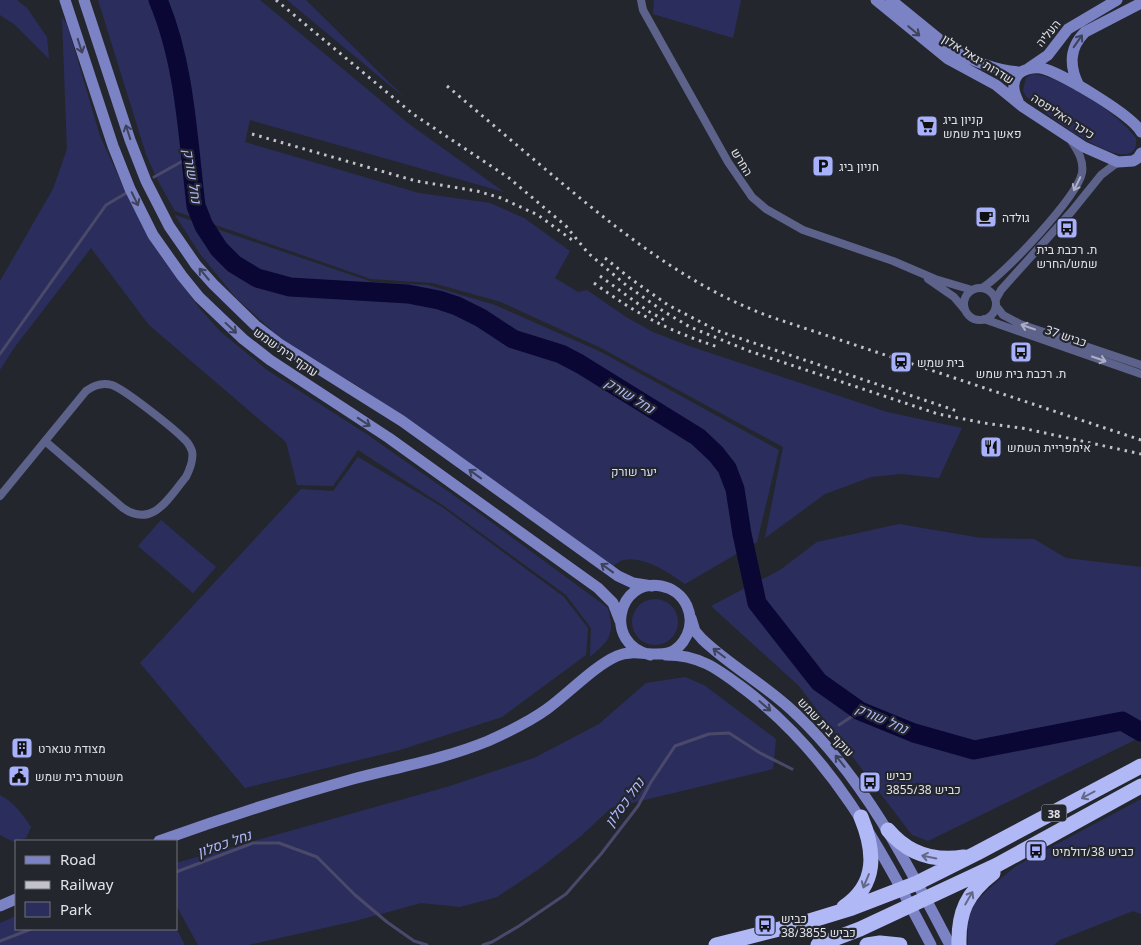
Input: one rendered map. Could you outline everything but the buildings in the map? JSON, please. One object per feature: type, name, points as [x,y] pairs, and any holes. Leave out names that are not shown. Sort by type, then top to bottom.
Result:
[{"type":"highway","name":"38","points":[[716,945],[753,937],[825,916],[902,890],[977,854],[1136,769]]},
{"type":"highway","name":"38","points":[[818,945],[860,929],[1018,853],[1141,786]]},
{"type":"highway","points":[[825,916],[841,909],[855,898],[867,880],[872,857],[861,817]]},
{"type":"highway","points":[[888,830],[902,845],[927,857],[955,859],[977,854]]},
{"type":"highway","points":[[959,945],[960,921],[970,894],[983,880],[1018,853]]},
{"type":"highway","points":[[867,945],[880,943],[900,945]]},
{"type":"main road","name":"עוקף בית שמש","points":[[65,0],[113,146],[130,189],[153,235],[199,297],[243,339],[270,360],[389,438],[598,588],[613,603],[621,626]]},
{"type":"main road","name":"עוקף בית שמש","points":[[84,0],[130,140],[146,181],[169,226],[196,265],[213,284],[255,325],[281,345],[402,421],[618,576],[637,584],[652,586]]},
{"type":"main road","name":"שדרות יגאל אלון","points":[[876,0],[948,59],[996,85],[1018,103]]},
{"type":"main road","name":"שדרות יגאל אלון","points":[[891,0],[959,54],[998,70],[1023,71]]},
{"type":"main road","name":"העליה","points":[[1023,71],[1048,55],[1068,29],[1118,0]]},
{"type":"main road","points":[[1079,86],[1074,75],[1071,58],[1072,50],[1079,38],[1085,32],[1141,3]]},
{"type":"main road","points":[[1023,71],[1039,68],[1045,69],[1079,86],[1123,114],[1141,130]]},
{"type":"main road","name":"כיכר האליפסה","points":[[1023,71],[1016,76],[1013,88],[1018,103],[1070,139],[1102,156],[1118,162]]},
{"type":"main road","points":[[1118,162],[1133,161],[1140,155]]},
{"type":"main road","points":[[602,665],[616,649],[623,606],[629,597],[637,591],[652,586],[662,586],[676,592],[683,599],[690,614],[689,630],[684,640],[676,648],[656,655],[639,651],[631,645],[621,626]]},
{"type":"main road","name":"עוקף בית שמש","points":[[690,614],[695,631],[706,642],[779,698],[814,732],[845,768],[888,830],[950,945]]},
{"type":"main road","points":[[162,840],[271,803],[347,781],[440,758],[478,745],[537,716],[602,665],[617,656],[634,653],[684,656],[705,662],[714,667],[763,704],[815,756],[861,817],[931,945]]},
{"type":"main road","points":[[0,906],[15,899]]},
{"type":"street","name":"החרש","points":[[641,0],[643,10],[728,162],[752,197],[766,209],[803,230],[893,261],[935,279],[972,290]]},
{"type":"street","points":[[1070,139],[1078,150],[1082,164],[1077,187],[1062,207],[1006,268],[982,288],[972,290],[966,299],[965,306],[967,312],[974,318],[984,319],[991,316],[1001,290],[1072,212],[1101,175],[1118,162]]},
{"type":"street","name":"החרש","points":[[893,261],[926,278],[954,298],[967,312]]},
{"type":"street","points":[[982,288],[992,292],[996,303]]},
{"type":"street","name":"כביש 37","points":[[996,303],[1003,315],[1014,322],[1141,365]]},
{"type":"street","name":"כביש 37","points":[[984,319],[1141,374]]},
{"type":"street","points":[[0,496],[86,391],[97,384],[111,385],[124,392],[184,439],[192,451],[192,458],[186,477],[157,511],[144,516],[137,515],[123,508],[46,441]]},
{"type":"green space","points":[[0,0],[17,0],[27,8],[47,37],[49,59],[15,25],[0,15]]},
{"type":"green space","points":[[98,0],[260,0],[409,124],[504,192],[250,120],[245,142],[419,193],[490,203],[524,218],[570,251],[555,278],[578,292],[587,290],[626,317],[653,332],[689,346],[887,412],[962,428],[939,478],[901,474],[871,477],[825,494],[765,538],[783,447],[601,348],[501,302],[433,283],[371,279],[175,211],[157,179],[146,154]]},
{"type":"green space","points":[[287,0],[306,0],[405,98]]},
{"type":"green space","points":[[654,0],[741,0],[733,38],[653,14]]},
{"type":"green space","points":[[62,18],[67,24],[100,136],[132,206],[164,259],[200,309],[221,332],[267,370],[368,435],[483,516],[608,608],[611,631],[602,646],[590,657],[591,628],[566,595],[444,506],[358,450],[333,486],[297,485],[286,442],[149,325],[91,248],[14,348],[0,370],[0,281],[53,189],[67,149]]},
{"type":"green space","points":[[1032,74],[1059,81],[1103,107],[1136,138],[1133,151],[1122,154],[1106,150],[1066,128],[1033,103],[1023,90],[1026,78]]},
{"type":"green space","name":"יער שורק","points":[[175,215],[372,282],[428,285],[495,305],[601,352],[779,450],[757,542],[685,584],[664,570],[639,560],[623,560],[613,566],[414,424],[358,386],[286,343],[236,298],[200,254]]},
{"type":"green space","points":[[358,457],[442,507],[564,597],[588,628],[586,655],[502,717],[400,750],[245,788],[140,663],[301,489],[333,491]]},
{"type":"green space","points":[[161,520],[216,567],[193,593],[138,546]]},
{"type":"green space","points":[[899,524],[981,538],[1034,539],[1066,558],[1141,567],[1141,737],[928,841],[912,835],[799,686],[711,606],[780,570],[817,542]]},
{"type":"green space","points":[[655,599],[668,603],[674,609],[678,622],[674,635],[668,641],[655,645],[642,641],[636,635],[632,622],[636,609],[642,603]]},
{"type":"green space","points":[[685,677],[704,685],[776,739],[773,769],[611,808],[581,836],[539,869],[497,897],[460,907],[421,903],[355,921],[248,945],[198,945],[178,909],[178,862],[450,786],[534,758],[599,724],[646,683]]},
{"type":"green space","points":[[0,795],[14,805],[31,827],[26,838],[15,840],[15,842],[0,835]]},
{"type":"green space","points":[[1141,799],[1141,914],[1133,911],[1060,940],[1054,945],[968,945],[968,920],[975,902],[993,885],[1016,866]]},
{"type":"green space","points":[[15,916],[15,930],[177,930],[185,945],[0,945],[0,923]]},
{"type":"waterway","name":"נחל שורק","points":[[158,0],[167,24],[180,75],[188,128],[196,206],[204,226],[219,249],[234,264],[257,278],[290,287],[408,294],[439,300],[457,306],[481,318],[513,339],[561,354],[580,364],[698,437],[716,454],[727,468],[735,489],[742,534],[757,603],[819,682],[860,711],[914,733],[974,750],[1122,721],[1141,732]]},
{"type":"waterway","points":[[154,177],[190,157]]},
{"type":"waterway","points":[[0,354],[106,205],[128,192]]},
{"type":"waterway","name":"נחל כסלון","points":[[839,725],[860,711]]},
{"type":"waterway","name":"נחל כסלון","points":[[483,945],[492,942],[519,926],[566,894],[601,854],[638,806],[651,782],[675,746],[709,734],[729,733],[760,753],[792,769]]},
{"type":"waterway","name":"נחל כסלון","points":[[178,871],[253,843],[279,843],[317,857],[355,895],[387,922],[414,941],[427,945]]},
{"type":"waterway","name":"נחל כסלון","points":[[0,941],[28,930]]},
{"type":"railway","points":[[276,0],[413,114],[509,178],[566,226],[588,253],[626,285],[690,327],[749,351],[938,414],[1028,429]]},
{"type":"railway","points":[[447,86],[633,240],[715,292],[774,318],[1141,440]]},
{"type":"railway","points":[[252,134],[416,181],[477,191],[501,198],[538,215],[572,240]]},
{"type":"railway","points":[[605,258],[668,305],[718,331],[957,411]]},
{"type":"railway","points":[[600,276],[648,311],[668,322]]},
{"type":"railway","points":[[594,283],[653,321],[718,347]]},
{"type":"railway","points":[[1022,428],[1141,454]]},
{"type":"place","name":"קניון ביג פאשן בית שמש","points":[[927,126]]},
{"type":"place","name":"חניון ביג","points":[[823,166]]},
{"type":"place","name":"גולדה","points":[[986,217]]},
{"type":"place","name":"ת. רכבת בית שמש/החרש","points":[[1067,228]]},
{"type":"place","name":"ת. רכבת בית שמש","points":[[1021,352]]},
{"type":"place","name":"בית שמש","points":[[901,362]]},
{"type":"place","name":"אימפריית השמש","points":[[991,447]]},
{"type":"place","name":"מצודת טגארט","points":[[22,748]]},
{"type":"place","name":"משטרת בית שמש","points":[[19,776]]},
{"type":"place","name":"כביש 3855/כביש 38","points":[[870,782]]},
{"type":"place","name":"כביש 38/דולמיט","points":[[1036,851]]},
{"type":"place","name":"כביש 38/כביש 3855","points":[[765,925]]}]
